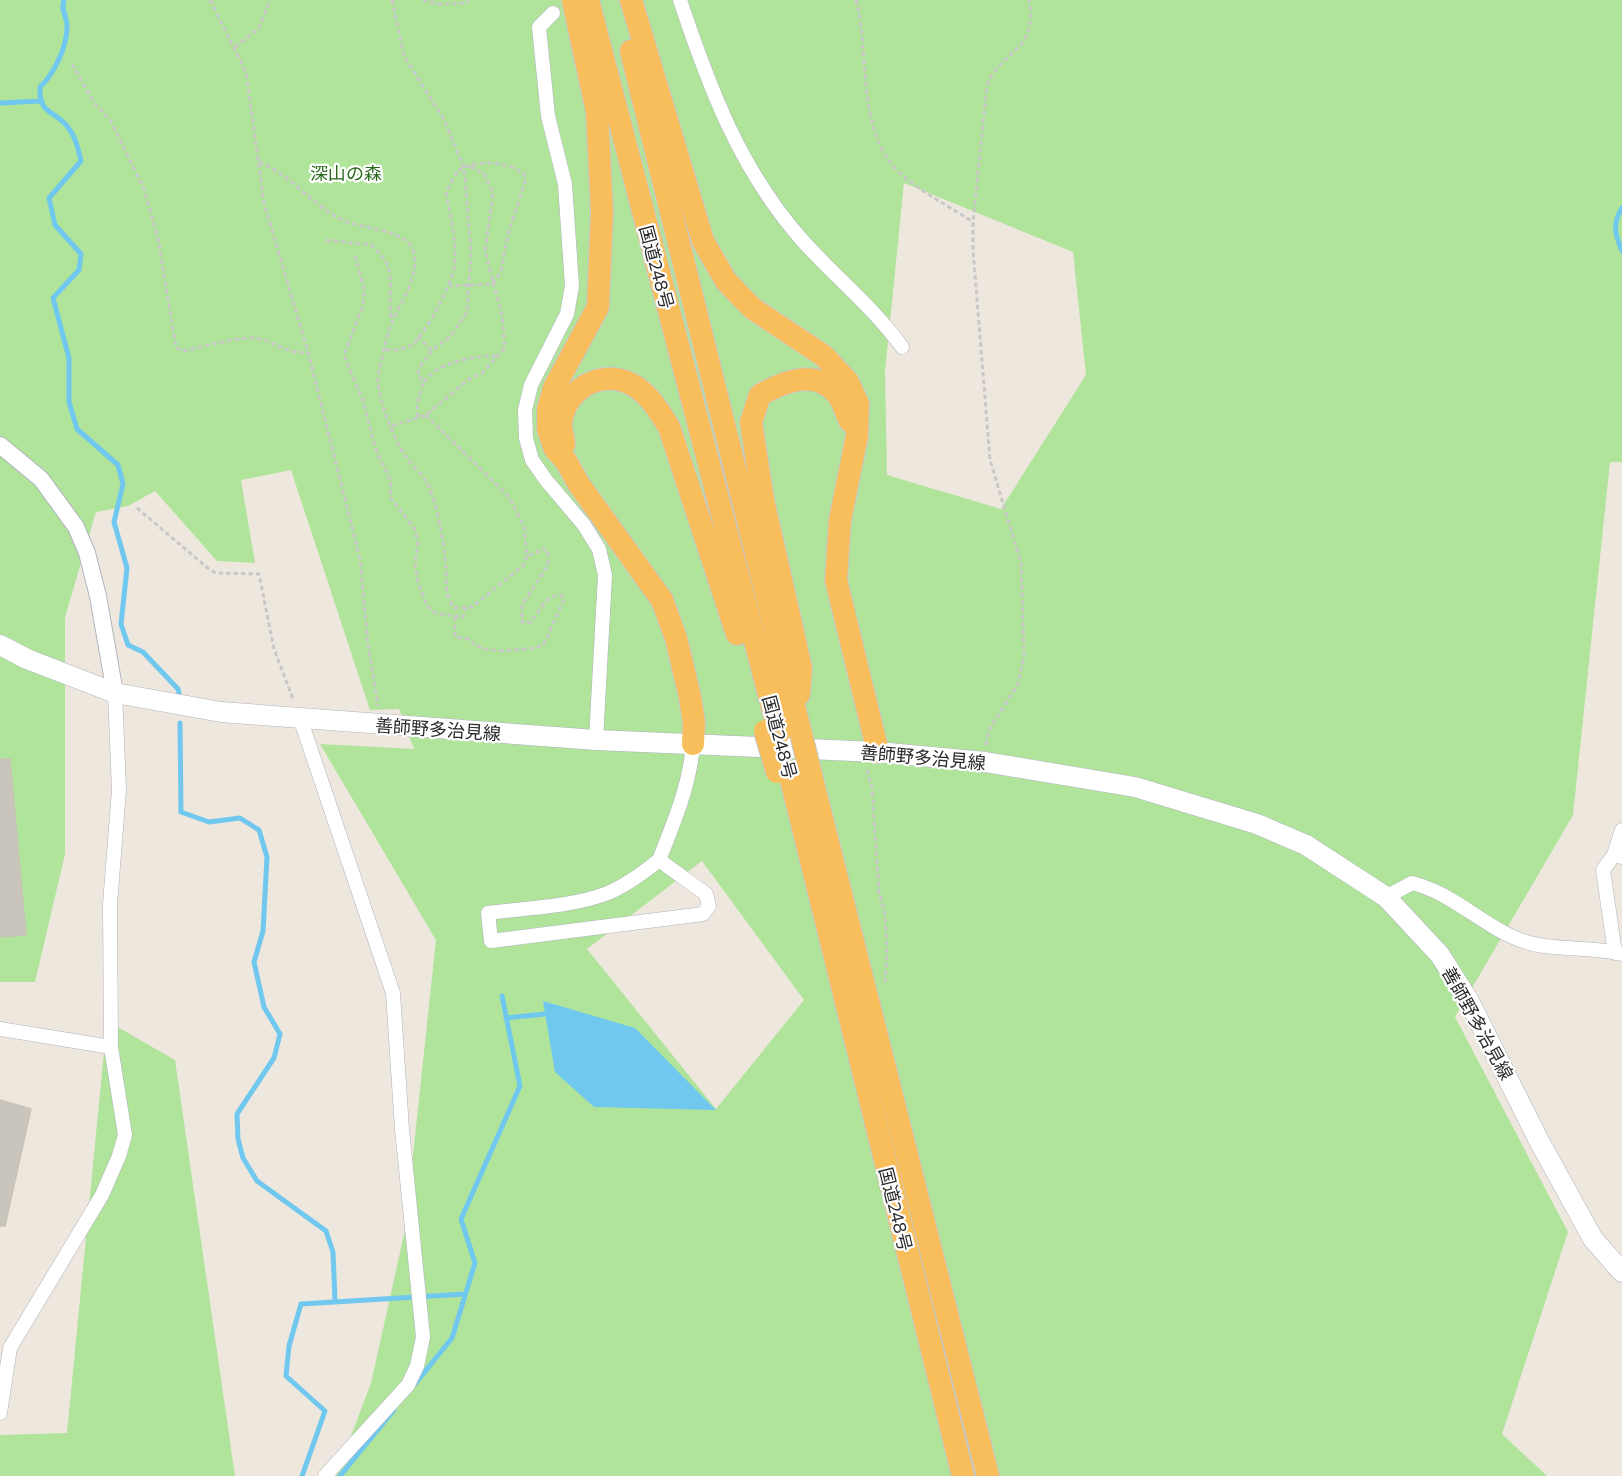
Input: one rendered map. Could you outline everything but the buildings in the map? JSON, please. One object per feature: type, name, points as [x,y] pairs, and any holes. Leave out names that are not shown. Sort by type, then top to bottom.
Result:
[{"type":"highway","points":[[573,0],[597,112],[602,212],[598,307],[554,388],[548,410],[548,429],[555,449],[566,461],[578,483],[662,600],[676,638],[690,697],[694,723],[693,744]]},
{"type":"highway","name":"国道248号","points":[[588,0],[786,730]]},
{"type":"highway","name":"国道248号","points":[[618,0],[786,730],[792,771],[827,933],[963,1476]]},
{"type":"highway","points":[[632,0],[703,242],[726,281],[752,308],[824,356],[848,382],[858,404],[857,436],[840,520],[836,580],[873,761]]},
{"type":"highway","points":[[786,730],[801,668],[763,500],[751,423],[760,395],[786,382],[808,378],[823,384],[838,395],[857,436]]},
{"type":"highway","points":[[566,461],[561,425],[565,408],[576,392],[594,379],[614,379],[632,384],[654,403],[669,428],[730,608],[786,730],[792,771]]},
{"type":"highway","name":"国道248号","points":[[792,771],[988,1476]]},
{"type":"main road","name":"善師野多治見線","points":[[0,645],[116,693],[221,712],[596,740],[693,744],[873,761],[985,762],[1135,787],[1257,824],[1306,845],[1386,897],[1440,955],[1469,1001],[1538,1139],[1593,1239],[1622,1272]]},
{"type":"street","points":[[680,0],[709,86],[732,137],[764,192],[802,240],[885,324],[902,348]]},
{"type":"street","points":[[553,13],[539,27],[548,116],[565,184],[572,286],[567,314],[531,385],[525,410],[526,438],[532,460],[584,525],[599,549],[605,575],[596,740]]},
{"type":"street","points":[[0,445],[41,479],[76,527],[87,553],[98,596],[116,693],[119,790],[110,904],[111,1047],[125,1135],[119,1156],[102,1195],[10,1348],[0,1413]]},
{"type":"street","points":[[300,718],[393,993],[402,1128],[423,1337],[417,1366],[408,1385],[326,1476]]},
{"type":"street","points":[[659,860],[706,894],[709,906],[703,914],[491,941],[488,913],[585,899],[609,893],[636,878],[659,860],[681,803],[691,765],[693,744]]},
{"type":"street","points":[[1386,897],[1412,883],[1430,887],[1505,932],[1528,942],[1619,953],[1603,870],[1618,856],[1622,831]]},
{"type":"street","points":[[0,1029],[111,1047]]},
{"type":"path","points":[[210,0],[246,72],[264,203],[308,352],[360,559],[379,724]]},
{"type":"path","points":[[235,47],[259,28],[270,0]]},
{"type":"path","points":[[392,0],[404,56],[443,118],[464,167],[471,252],[467,312],[450,337],[432,351],[418,373],[423,383]]},
{"type":"path","points":[[423,0],[457,5],[467,3],[468,0]]},
{"type":"path","points":[[856,0],[869,111],[884,154],[903,176],[973,222]]},
{"type":"path","points":[[985,762],[989,730],[1018,684],[1024,656],[1021,563],[990,460],[973,222],[987,85],[994,71],[1020,49],[1030,29],[1029,0]]},
{"type":"path","points":[[72,64],[93,101],[111,121],[144,189],[158,238],[177,347],[182,351],[233,340],[255,338],[268,341],[289,351],[308,352]]},
{"type":"path","points":[[259,162],[273,167],[329,214],[351,224],[396,234],[407,240],[413,248],[415,261],[409,286],[393,322],[378,378],[381,401],[406,457],[424,476],[437,510],[446,569],[445,594],[454,608],[472,607],[523,566],[527,556],[524,527],[510,498],[426,415]]},
{"type":"path","points":[[386,350],[399,350],[412,344],[450,286],[456,264],[455,240],[446,192],[458,170],[470,166],[502,164],[524,174],[525,182],[508,234],[501,272],[492,284]]},
{"type":"path","points":[[392,426],[426,415],[469,379],[482,372],[505,348],[505,334],[485,251],[493,193],[484,174],[470,166]]},
{"type":"path","points":[[326,240],[372,245],[386,263],[390,282],[389,308],[393,322]]},
{"type":"path","points":[[355,256],[364,289],[363,306],[344,355],[363,400],[377,453],[391,481],[390,497],[414,528],[418,542],[415,563],[422,596],[435,613],[455,617],[466,615],[467,608]]},
{"type":"path","points":[[450,286],[492,284]]},
{"type":"path","points":[[418,336],[432,351]]},
{"type":"path","points":[[418,417],[417,405],[423,383],[429,375],[466,360],[499,356]]},
{"type":"path","points":[[137,508],[210,570],[216,573],[259,574],[274,649],[300,718]]},
{"type":"path","points":[[455,617],[455,637],[469,639],[474,645],[484,650],[537,648],[544,644],[564,599],[562,595],[555,595],[546,600],[530,623],[522,622],[522,605],[548,565],[548,551],[543,549],[527,556]]},
{"type":"path","points":[[873,761],[872,788],[879,892],[885,914],[887,952],[885,982]]},
{"type":"green space","name":"深山の森","points":[[0,0],[1622,0],[1622,462],[1610,462],[1573,815],[1455,1017],[1568,1232],[1502,1434],[1547,1476],[336,1476],[371,1383],[405,1230],[436,940],[320,744],[414,749],[399,709],[370,710],[291,470],[241,480],[255,563],[217,561],[155,491],[128,506],[96,512],[65,617],[65,854],[35,982],[0,982]],"holes":[[[904,183],[1073,252],[1086,375],[1001,509],[887,475],[885,371]],[[702,861],[804,1000],[716,1109],[587,949]]]},
{"type":"green space","points":[[107,1021],[175,1060],[235,1476],[0,1476],[0,1435],[67,1433]]},
{"type":"water","points":[[543,1001],[635,1028],[716,1110],[594,1107],[555,1072]]},
{"type":"waterway","points":[[64,0],[63,7],[67,24],[65,43],[55,68],[40,87],[40,96],[44,107],[70,130],[81,161],[49,198],[55,225],[81,254],[79,270],[53,298],[69,358],[69,402],[77,429],[118,465],[123,484],[114,522],[127,568],[121,624],[128,645],[143,652],[178,689],[179,693]]},
{"type":"waterway","points":[[0,103],[40,101]]},
{"type":"waterway","points":[[1622,208],[1616,229],[1622,251]]},
{"type":"waterway","points":[[180,723],[181,812],[209,822],[240,818],[259,830],[267,857],[263,931],[254,962],[264,1007],[280,1034],[274,1058],[237,1114],[238,1139],[243,1158],[257,1181],[326,1231],[333,1252],[335,1302]]},
{"type":"waterway","points":[[415,1384],[452,1338],[475,1263],[461,1219],[520,1086],[502,996]]},
{"type":"waterway","points":[[506,1018],[545,1014]]},
{"type":"waterway","points":[[302,1476],[325,1411],[286,1376],[289,1346],[301,1304],[465,1294]]},
{"type":"waterway","points":[[340,1476],[394,1410]]}]
